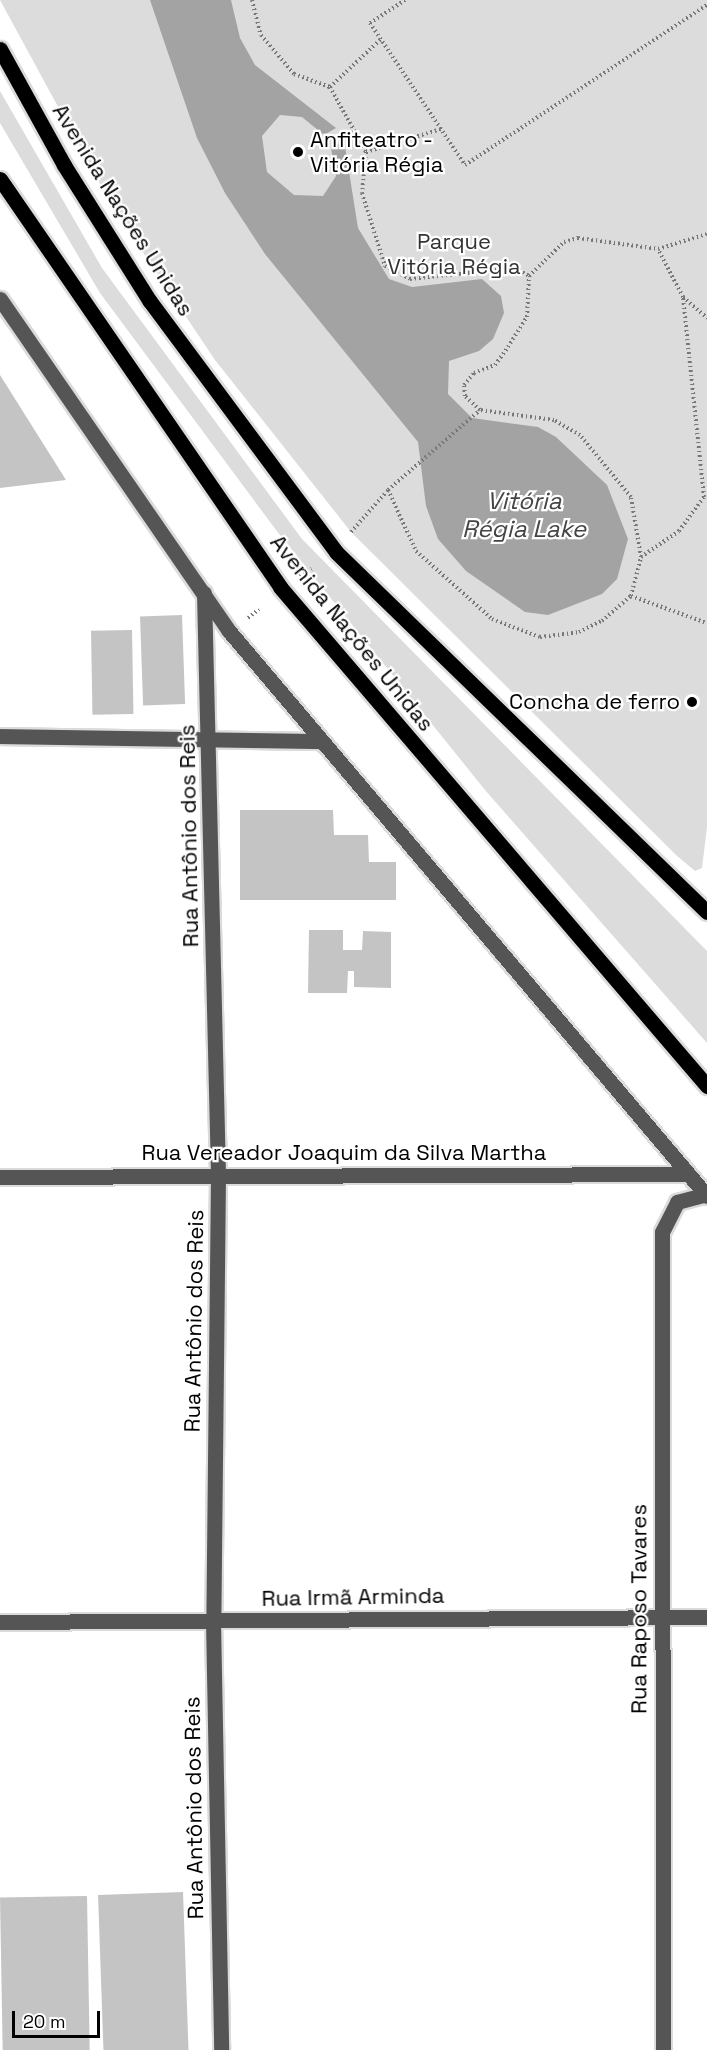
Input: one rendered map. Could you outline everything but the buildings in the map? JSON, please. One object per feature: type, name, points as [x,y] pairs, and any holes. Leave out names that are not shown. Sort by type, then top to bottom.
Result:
[{"type":"main road","name":"Avenida Nações Unidas","points":[[0,49],[64,165],[148,300],[336,552],[707,912]]},
{"type":"main road","name":"Avenida Nações Unidas","points":[[0,179],[280,587],[707,1086]]},
{"type":"street","points":[[0,299],[204,593],[321,741],[706,1195]]},
{"type":"street","name":"Rua Antônio dos Reis","points":[[204,593],[218,1175],[213,1621],[221,2050]]},
{"type":"street","points":[[0,736],[209,735],[321,741]]},
{"type":"street","name":"Rua Vereador Joaquim da Silva Martha","points":[[0,1177],[688,1174]]},
{"type":"street","name":"Rua Raposo Tavares","points":[[663,2050],[662,1232],[676,1202],[706,1195]]},
{"type":"street","name":"Rua Irmã Arminda","points":[[0,1622],[707,1617]]},
{"type":"path","points":[[252,0],[261,35],[294,74],[330,87],[366,152],[362,193],[386,266],[410,279],[515,268],[529,276]]},
{"type":"path","points":[[405,0],[370,23],[465,165],[707,5]]},
{"type":"path","points":[[330,87],[381,39]]},
{"type":"path","points":[[366,152],[441,129]]},
{"type":"path","points":[[388,490],[416,551],[492,619],[540,637],[579,632],[602,621],[631,596],[641,557],[631,497],[580,435],[554,420],[480,410],[465,396],[464,385],[474,373],[495,365],[527,317],[529,276],[564,242],[578,238],[658,249],[707,234]]},
{"type":"path","points":[[658,249],[683,297],[707,318]]},
{"type":"path","points":[[641,557],[679,531],[704,497],[683,297]]},
{"type":"path","points":[[351,532],[388,490],[480,410]]},
{"type":"path","points":[[294,577],[312,569]]},
{"type":"path","points":[[631,596],[707,623]]},
{"type":"green space","name":"Parque Vitória Régia","points":[[0,0],[707,0],[707,827],[702,868],[695,871],[676,855],[351,532],[215,360],[112,206]]},
{"type":"green space","points":[[0,91],[102,268],[302,539],[707,951],[707,1043],[485,790],[276,530],[100,293],[0,123]]},
{"type":"water","name":"Vitória Régia Lake","points":[[150,0],[231,0],[240,38],[255,65],[336,128],[324,135],[302,117],[280,115],[262,136],[267,172],[294,195],[323,196],[336,176],[331,148],[344,140],[358,228],[389,279],[412,287],[482,279],[501,296],[504,313],[493,339],[479,351],[449,361],[448,394],[472,418],[538,427],[556,437],[607,485],[628,539],[617,579],[602,594],[548,615],[525,612],[466,571],[438,539],[426,506],[418,442],[265,254],[225,193],[197,138]]},
{"type":"place","name":"Anfiteatro - Vitória Régia","points":[[298,152]]},
{"type":"place","name":"Concha de ferro","points":[[692,702]]}]
